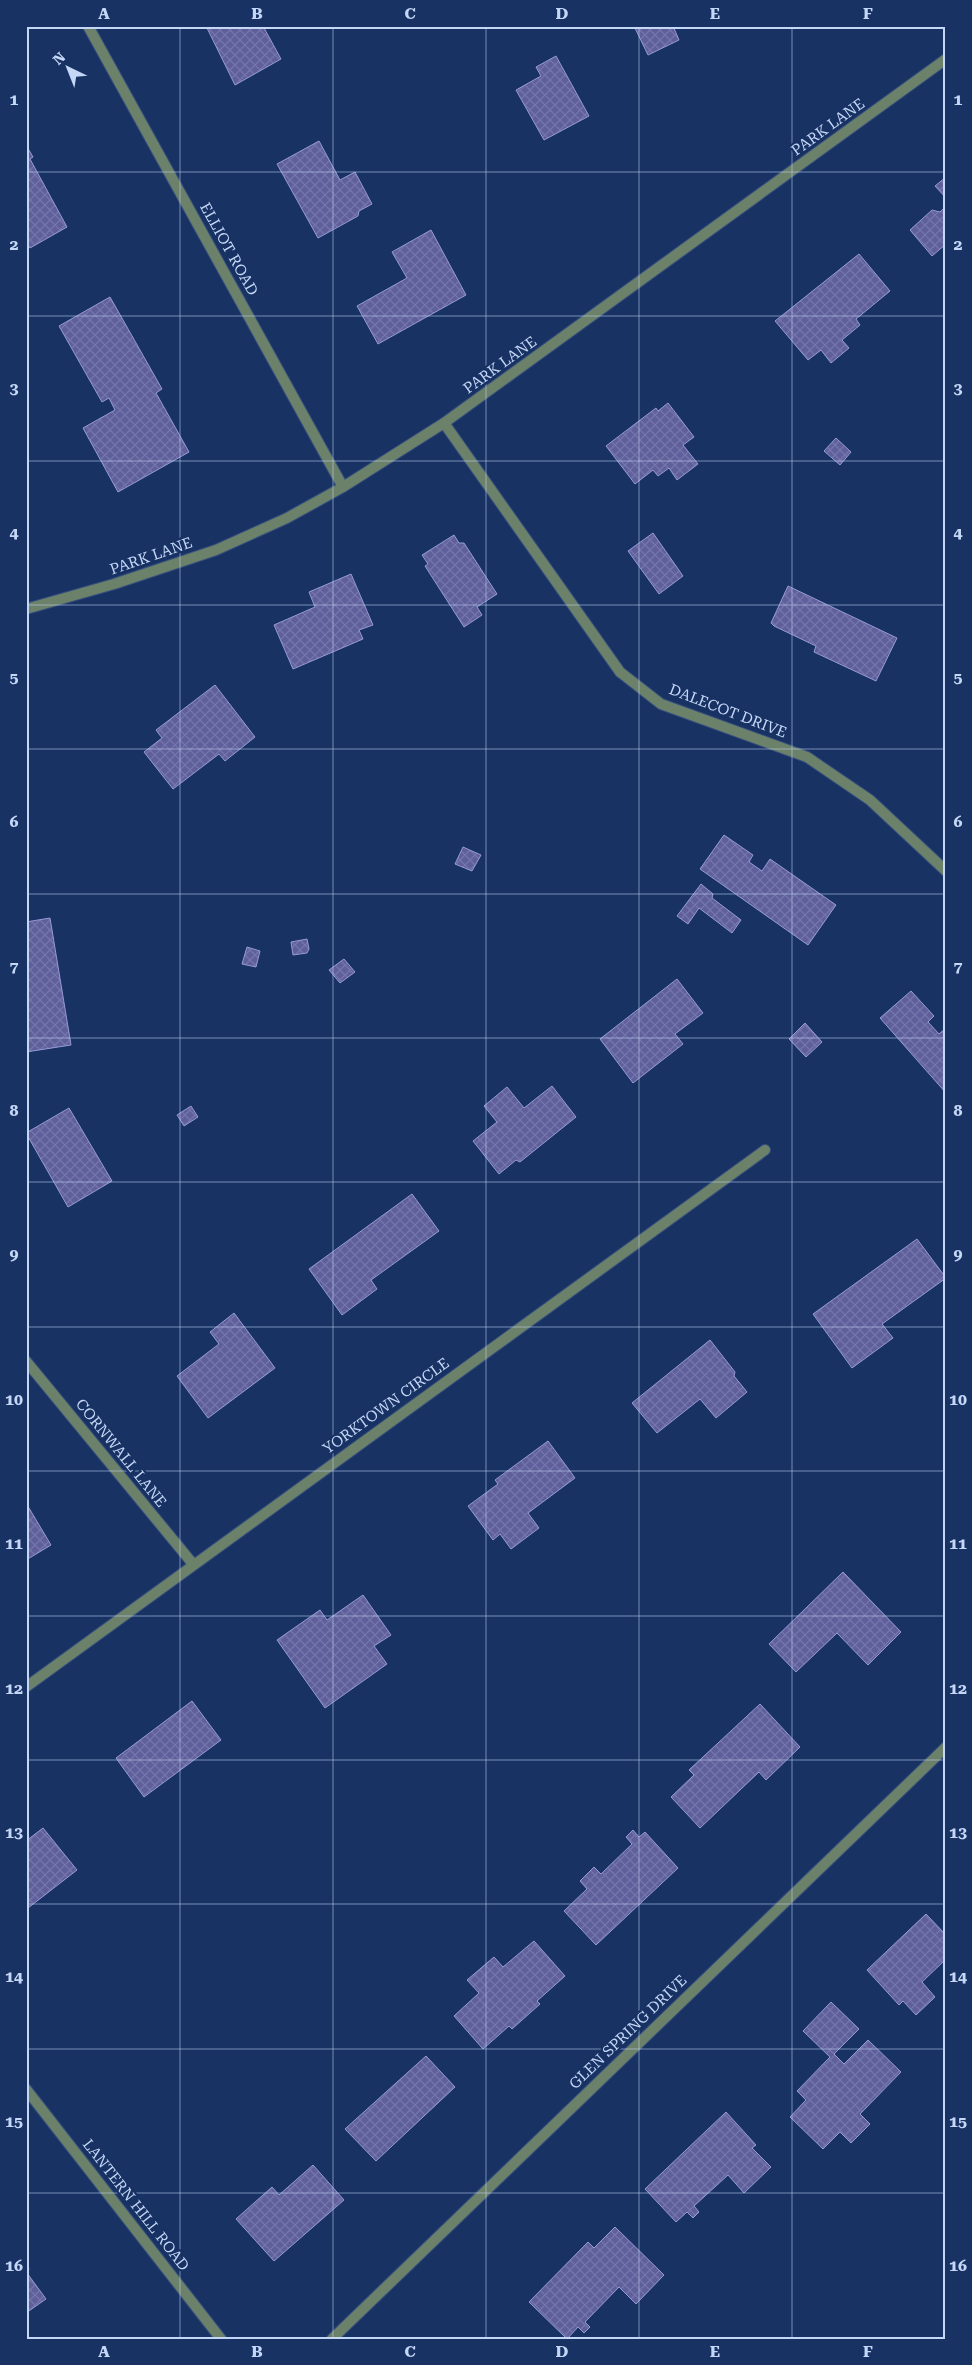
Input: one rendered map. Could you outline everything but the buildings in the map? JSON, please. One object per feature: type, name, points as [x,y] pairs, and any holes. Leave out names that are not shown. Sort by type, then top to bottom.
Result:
[{"type":"street","name":"ELLIOT ROAD","points":[[88,26],[343,487]]},
{"type":"street","name":"PARK LANE","points":[[26,609],[114,584],[216,550],[288,518],[343,487],[444,423],[946,59]]},
{"type":"street","name":"DALECOT DRIVE","points":[[444,423],[620,672],[661,704],[807,757],[870,800],[946,871]]},
{"type":"street","name":"YORKTOWN CIRCLE","points":[[26,1687],[765,1150]]},
{"type":"street","name":"CORNWALL LANE","points":[[26,1361],[193,1564]]},
{"type":"street","name":"GLEN SPRING DRIVE","points":[[332,2339],[946,1748]]},
{"type":"street","name":"LANTERN HILL ROAD","points":[[26,2089],[221,2339]]}]
